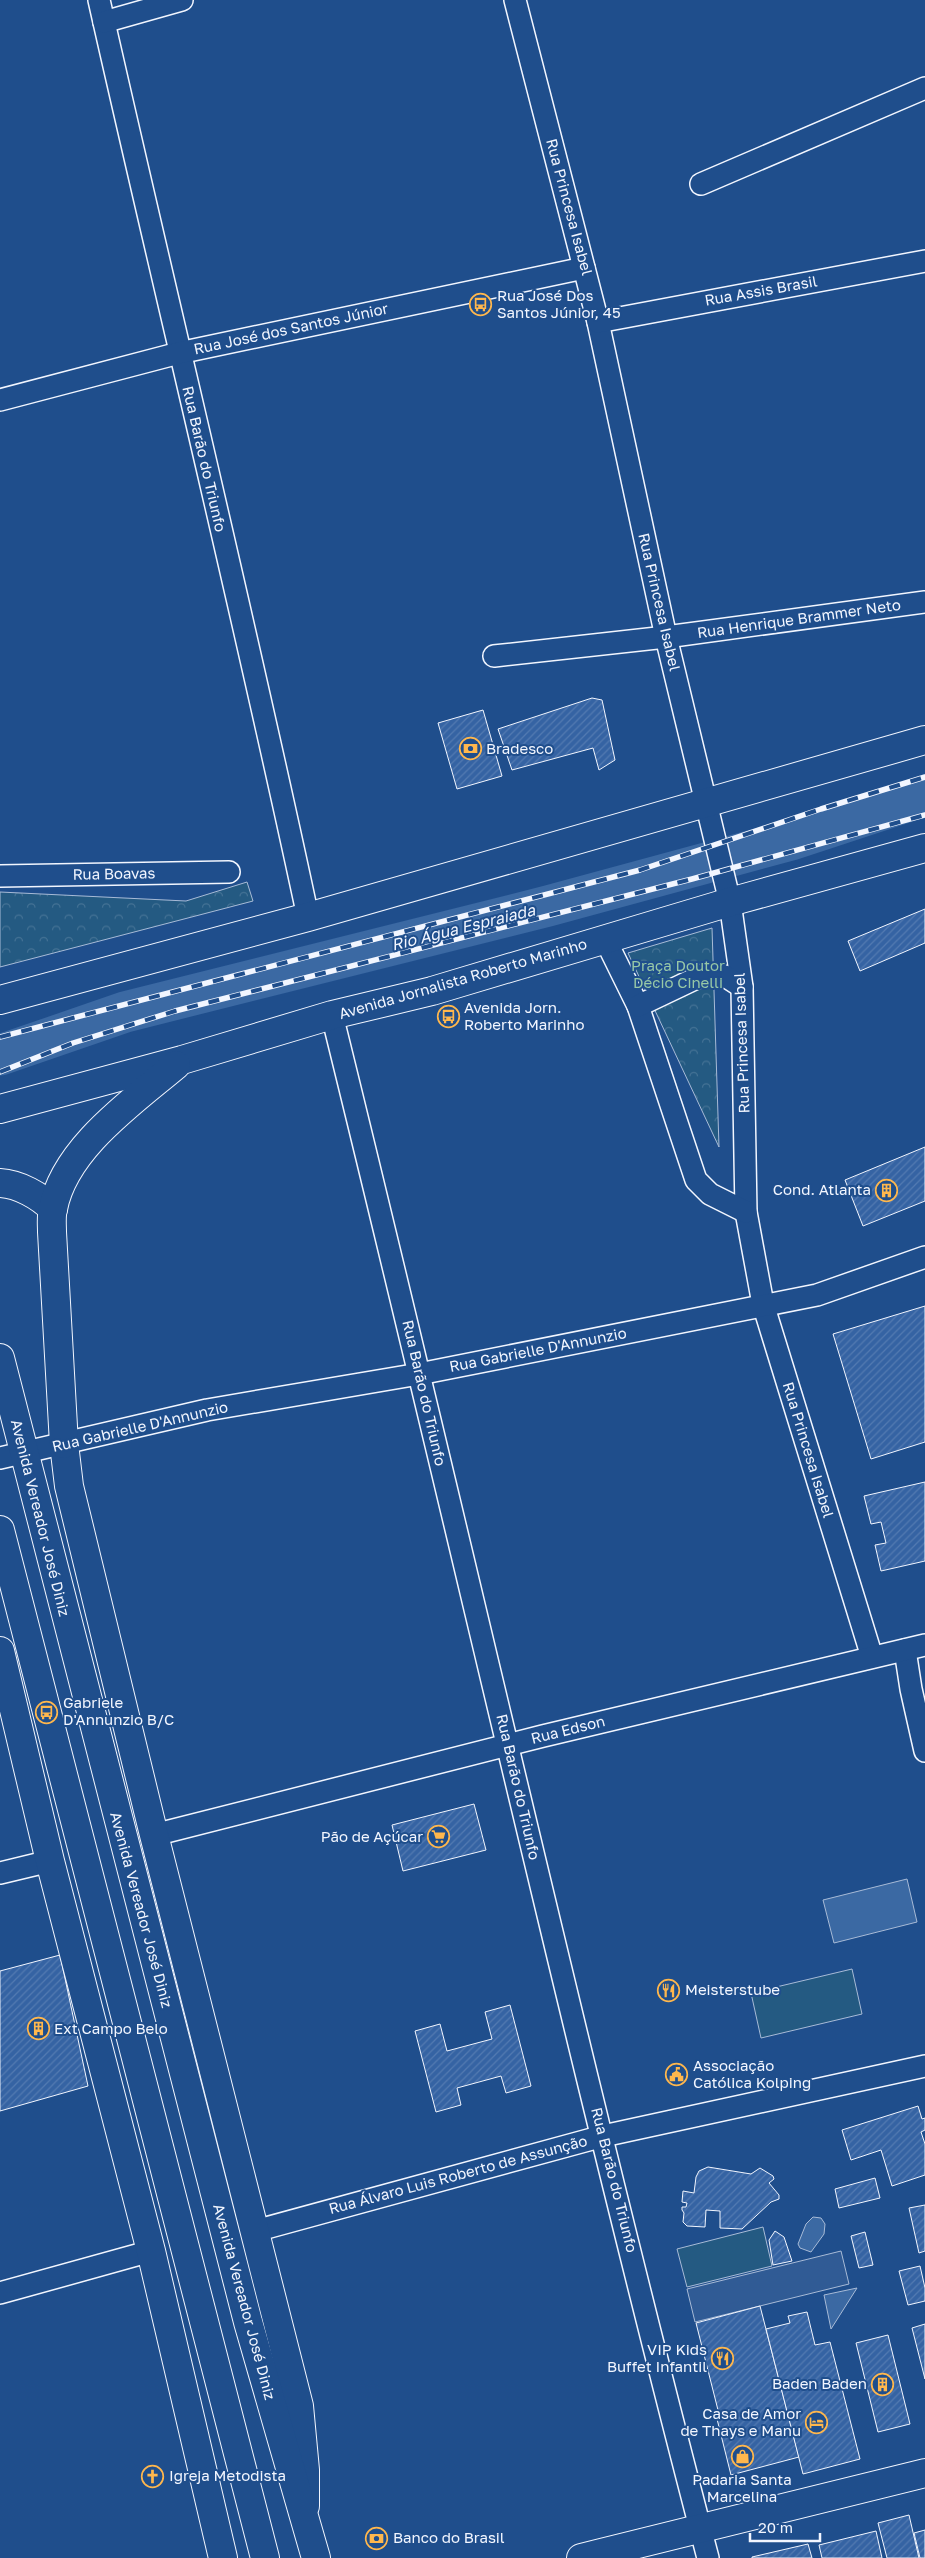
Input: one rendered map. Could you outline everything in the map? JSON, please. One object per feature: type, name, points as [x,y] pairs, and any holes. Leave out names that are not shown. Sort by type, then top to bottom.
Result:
[{"type":"main road","points":[[0,1000],[308,918],[708,806],[925,740]]},
{"type":"main road","name":"Avenida Jornalista Roberto Marinho","points":[[0,1109],[182,1060],[332,1015],[432,990],[605,939],[729,899],[925,848]]},
{"type":"main road","points":[[0,1183],[8,1183],[22,1189],[45,1202],[52,1209],[64,1180],[77,1158],[98,1133],[182,1060]]},
{"type":"main road","name":"Avenida Vereador José Diniz","points":[[52,1209],[64,1444],[69,1486],[154,1834],[299,2406],[305,2470],[305,2518]]},
{"type":"main road","name":"Avenida Vereador José Diniz","points":[[0,1358],[14,1448],[248,2322],[316,2558]]},
{"type":"main road","points":[[0,1530],[265,2558]]},
{"type":"main road","points":[[0,1651],[50,1861],[151,2251],[222,2558]]},
{"type":"main road","points":[[581,2558],[925,2473]]},
{"type":"street","name":"Rua Barão do Triunfo","points":[[99,0],[179,353],[264,713],[308,918]]},
{"type":"street","points":[[104,22],[182,0]]},
{"type":"street","name":"Rua Princesa Isabel","points":[[515,0],[598,322],[666,637],[729,899],[742,987],[746,1212],[763,1304],[872,1657]]},
{"type":"street","points":[[701,184],[925,88]]},
{"type":"street","name":"Rua Assis Brasil","points":[[598,322],[925,261]]},
{"type":"street","name":"Rua José dos Santos Júnior","points":[[0,400],[179,353],[584,268]]},
{"type":"street","name":"Rua Henrique Brammer Neto","points":[[494,656],[666,637],[925,602]]},
{"type":"street","name":"Rua Boavas","points":[[0,876],[229,872]]},
{"type":"street","points":[[605,939],[638,1006],[696,1180],[710,1194],[746,1212]]},
{"type":"street","points":[[638,1006],[704,975],[725,976],[742,987]]},
{"type":"street","name":"Rua Barão do Triunfo","points":[[332,1015],[603,2136],[708,2558]]},
{"type":"street","name":"Rua Gabrielle D'Annunzio","points":[[14,1448],[64,1444],[207,1410],[419,1374],[763,1304],[817,1295],[925,1257]]},
{"type":"street","points":[[915,1647],[925,1751]]},
{"type":"street","name":"Rua Edson","points":[[154,1834],[509,1745],[915,1647]]},
{"type":"street","points":[[0,1873],[50,1861]]},
{"type":"street","name":"Rua Álvaro Luis Roberto de Assunção","points":[[255,2231],[603,2136],[925,2066]]},
{"type":"street","points":[[0,2293],[151,2251]]},
{"type":"green space","points":[[247,882],[253,901],[0,967],[0,892],[186,901]]},
{"type":"green space","name":"Praça Doutor Décio Cinelli","points":[[712,928],[719,1147],[628,953]]},
{"type":"green space","points":[[852,1969],[862,2014],[761,2038],[751,1993]]},
{"type":"green space","points":[[763,2227],[772,2266],[687,2287],[677,2249]]},
{"type":"shaded area","points":[[907,1879],[917,1922],[834,1943],[823,1900]]},
{"type":"shaded area","points":[[813,2217],[821,2218],[825,2224],[824,2234],[811,2252],[800,2248],[798,2244],[806,2224]]},
{"type":"shaded area","points":[[841,2251],[849,2284],[695,2322],[687,2289]]},
{"type":"shaded area","points":[[857,2288],[831,2329],[824,2295]]},
{"type":"building","points":[[592,698],[602,700],[615,760],[599,770],[593,748],[512,770],[498,729]]},
{"type":"building","name":"Bradesco","points":[[483,710],[502,776],[457,789],[438,723]]},
{"type":"building","points":[[925,909],[925,943],[860,971],[848,941]]},
{"type":"building","name":"Cond. Atlanta","points":[[925,1147],[925,1201],[863,1226],[845,1180]]},
{"type":"building","points":[[925,1306],[925,1442],[871,1459],[833,1334]]},
{"type":"building","points":[[925,1482],[925,1561],[881,1571],[875,1545],[886,1543],[881,1522],[871,1524],[864,1496]]},
{"type":"building","name":"Pão de Açúcar","points":[[474,1804],[486,1850],[403,1871],[392,1825]]},
{"type":"building","name":"Ext Campo Belo","points":[[60,1955],[88,2086],[0,2111],[0,1971]]},
{"type":"building","points":[[510,2005],[531,2086],[506,2093],[501,2076],[457,2088],[461,2105],[436,2112],[415,2031],[440,2024],[447,2051],[492,2039],[485,2012]]},
{"type":"building","points":[[918,2106],[922,2119],[925,2118],[925,2130],[921,2132],[925,2144],[925,2175],[892,2186],[881,2150],[851,2160],[842,2130]]},
{"type":"building","points":[[708,2167],[751,2174],[760,2168],[773,2176],[774,2179],[769,2183],[779,2195],[779,2199],[771,2202],[742,2229],[720,2228],[720,2211],[706,2210],[705,2227],[687,2226],[683,2222],[684,2213],[682,2207],[686,2207],[687,2203],[682,2202],[683,2191],[694,2193],[696,2177],[699,2171]]},
{"type":"building","points":[[875,2178],[880,2198],[839,2208],[835,2189]]},
{"type":"building","points":[[925,2205],[925,2251],[919,2253],[909,2208]]},
{"type":"building","points":[[775,2231],[784,2237],[792,2261],[773,2265],[769,2240]]},
{"type":"building","points":[[865,2232],[873,2265],[859,2268],[851,2236]]},
{"type":"building","points":[[920,2266],[925,2288],[925,2301],[908,2305],[899,2271]]},
{"type":"building","points":[[760,2306],[799,2457],[731,2475],[717,2419],[720,2418],[696,2323]]},
{"type":"building","points":[[807,2312],[815,2345],[830,2342],[860,2459],[803,2474],[766,2329],[790,2323],[788,2316]]},
{"type":"building","points":[[925,2324],[925,2379],[912,2328]]},
{"type":"building","name":"Baden Baden","points":[[888,2335],[910,2424],[878,2432],[856,2343]]},
{"type":"building","points":[[909,2515],[919,2558],[887,2558],[878,2523]]},
{"type":"building","points":[[925,2530],[925,2558],[920,2558],[914,2533]]},
{"type":"building","points":[[876,2531],[882,2558],[822,2558],[819,2545]]},
{"type":"building","points":[[808,2544],[812,2558],[752,2558],[752,2557]]},
{"type":"waterway","name":"Rio Água Espraiada","points":[[0,1055],[125,1012],[548,906],[791,840],[925,796]]},
{"type":"railway","points":[[0,1037],[640,870],[821,809],[925,777]]},
{"type":"railway","points":[[0,1072],[73,1043],[175,1011],[692,879],[925,815]]},
{"type":"place","name":"Rua José Dos Santos Júnior, 45","points":[[481,305]]},
{"type":"place","name":"Bradesco","points":[[470,749]]},
{"type":"place","name":"Avenida Jorn. Roberto Marinho","points":[[448,1017]]},
{"type":"place","name":"Cond. Atlanta","points":[[887,1190]]},
{"type":"place","name":"Gabriele D'Annunzio B/C","points":[[47,1712]]},
{"type":"place","name":"Pão de Açúcar","points":[[439,1837]]},
{"type":"place","name":"Meisterstube","points":[[669,1990]]},
{"type":"place","name":"Ext Campo Belo","points":[[38,2029]]},
{"type":"place","name":"Associação Católica Kolping","points":[[677,2075]]},
{"type":"place","name":"VIP Kids Buffet Infantil","points":[[723,2359]]},
{"type":"place","name":"Baden Baden","points":[[883,2384]]},
{"type":"place","name":"Casa de Amor de Thays e Manu","points":[[817,2423]]},
{"type":"place","name":"Padaria Santa Marcelina","points":[[742,2457]]},
{"type":"place","name":"Igreja Metodista","points":[[153,2476]]},
{"type":"place","name":"Banco do Brasil","points":[[377,2538]]}]
